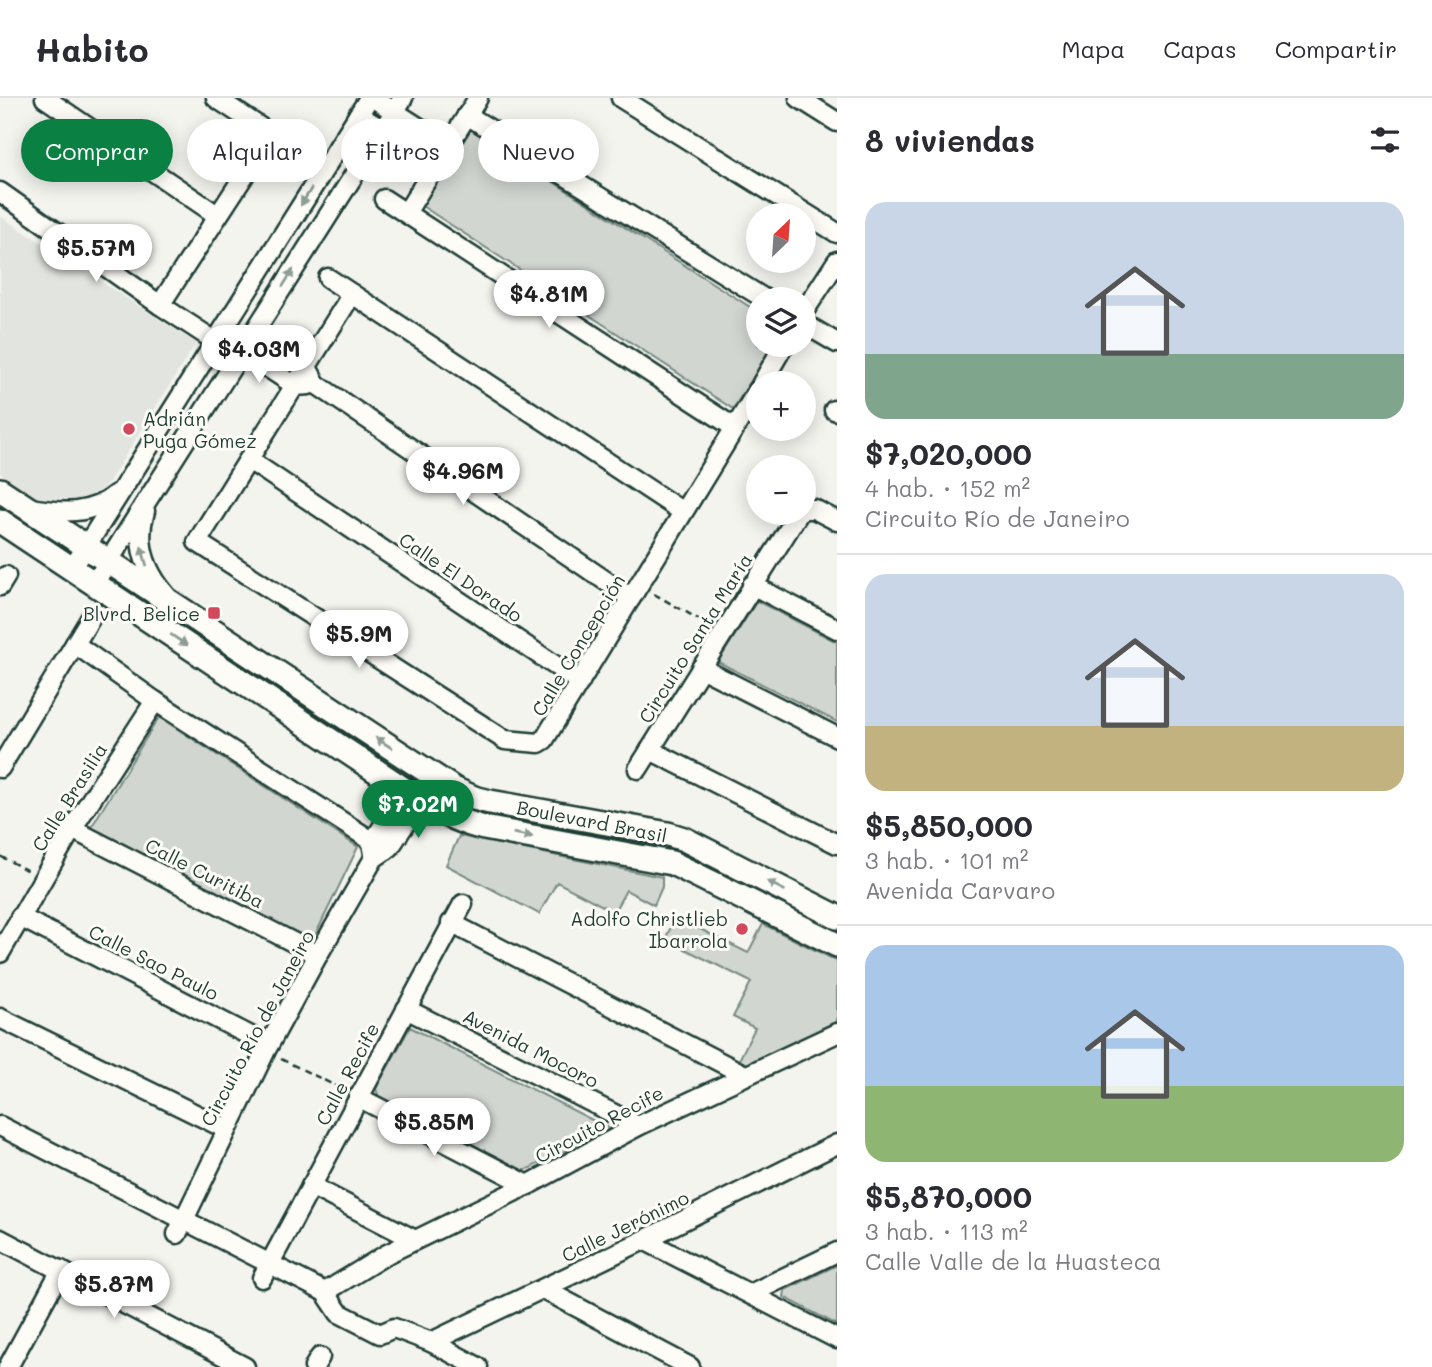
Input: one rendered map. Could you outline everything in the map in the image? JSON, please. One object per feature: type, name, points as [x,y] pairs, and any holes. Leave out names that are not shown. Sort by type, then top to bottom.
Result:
[{"type":"main road","name":"Boulevard Brasil","points":[[0,490],[454,789],[490,802],[684,839],[837,917]]},
{"type":"main road","name":"Boulevard Brasil","points":[[0,521],[413,796],[464,823],[671,863],[837,945]]},
{"type":"street","points":[[46,98],[217,215]]},
{"type":"street","points":[[160,305],[270,136],[216,98]]},
{"type":"street","points":[[72,569],[358,115],[371,98],[398,105],[415,119]]},
{"type":"street","points":[[464,120],[478,98]]},
{"type":"street","points":[[621,98],[837,233]]},
{"type":"street","points":[[799,98],[837,122]]},
{"type":"street","points":[[358,115],[366,119]]},
{"type":"street","points":[[467,115],[746,287]]},
{"type":"street","points":[[94,584],[349,182]]},
{"type":"street","points":[[406,213],[425,182]]},
{"type":"street","points":[[0,192],[215,341]]},
{"type":"street","points":[[384,199],[735,428]]},
{"type":"street","points":[[816,293],[837,261]]},
{"type":"street","points":[[328,278],[684,512]]},
{"type":"street","name":"Calle Concepción","points":[[352,293],[197,542],[505,740],[539,743],[544,740],[746,410]]},
{"type":"street","points":[[816,331],[837,344]]},
{"type":"street","points":[[252,335],[307,367],[316,384],[635,591]]},
{"type":"street","points":[[242,351],[296,386],[316,384]]},
{"type":"street","name":"Calle El Dorado","points":[[249,460],[580,682]]},
{"type":"street","points":[[29,508],[64,513],[96,508],[124,486]]},
{"type":"street","points":[[149,498],[140,534],[142,552],[149,570],[176,605]]},
{"type":"street","points":[[816,510],[837,521]]},
{"type":"street","name":"Circuito Santa María","points":[[638,769],[791,525]]},
{"type":"street","points":[[752,585],[837,629]]},
{"type":"street","points":[[0,768],[90,619]]},
{"type":"street","points":[[75,644],[377,850]]},
{"type":"street","points":[[701,668],[837,737]]},
{"type":"street","name":"Calle Brasilia","points":[[0,953],[72,829],[155,701]]},
{"type":"street","name":"Circuito Santa María","points":[[650,750],[837,844]]},
{"type":"street","name":"Circuito Río de Janeiro","points":[[180,1227],[267,1049],[377,850],[413,796]]},
{"type":"street","name":"Calle Curitiba","points":[[72,829],[318,955]]},
{"type":"street","name":"Calle Recife","points":[[266,1271],[463,904]]},
{"type":"street","name":"Calle Sao Paulo","points":[[20,917],[267,1049]]},
{"type":"street","points":[[451,923],[745,1075]]},
{"type":"street","name":"Avenida Mocoro","points":[[406,1009],[638,1126]]},
{"type":"street","points":[[0,1018],[226,1129]]},
{"type":"street","name":"Circuito Recife","points":[[325,1292],[387,1254],[528,1185],[638,1126],[837,1033]]},
{"type":"street","points":[[358,1097],[528,1185]]},
{"type":"street","points":[[0,1126],[180,1227],[266,1271],[325,1292],[339,1313],[380,1334],[394,1328],[431,1342],[478,1367]]},
{"type":"street","name":"Calle Jerónimo","points":[[431,1342],[644,1241],[837,1144]]},
{"type":"street","points":[[311,1186],[415,1240]]},
{"type":"street","points":[[0,1239],[245,1367]]},
{"type":"street","points":[[644,1241],[837,1339]]},
{"type":"street","points":[[750,1294],[837,1252]]},
{"type":"street","points":[[10,1363],[61,1270]]},
{"type":"street","points":[[544,1289],[690,1367]]},
{"type":"path","points":[[635,591],[722,633]]},
{"type":"path","points":[[0,856],[42,879]]},
{"type":"path","points":[[267,1049],[358,1097]]},
{"type":"shaded area","points":[[470,129],[478,134],[478,182],[553,182],[746,304],[746,357],[766,357],[757,371],[746,371],[746,389],[733,409],[422,206],[437,182],[464,182],[464,139]]},
{"type":"shaded area","points":[[0,216],[196,343],[107,485],[85,501],[57,503],[36,497],[0,473]]},
{"type":"shaded area","points":[[757,601],[837,642],[837,722],[718,662]]},
{"type":"shaded area","points":[[159,717],[358,847],[312,942],[90,829]]},
{"type":"shaded area","points":[[459,836],[662,877],[662,887],[654,905],[626,890],[614,912],[557,882],[539,914],[446,865]]},
{"type":"shaded area","points":[[676,917],[748,953],[763,924],[837,961],[837,1021],[746,1066],[738,1062],[755,1028],[733,1017],[751,982],[665,939]]},
{"type":"shaded area","points":[[410,1027],[610,1129],[524,1171],[379,1097],[376,1089]]},
{"type":"shaded area","points":[[837,1265],[837,1325],[784,1297],[785,1290]]},
{"type":"place","name":"Adrián Puga Gómez","points":[[129,429]]},
{"type":"place","name":"Blvrd. Belice","points":[[214,613]]},
{"type":"place","name":"Adolfo Christlieb Ibarrola","points":[[742,929]]}]
